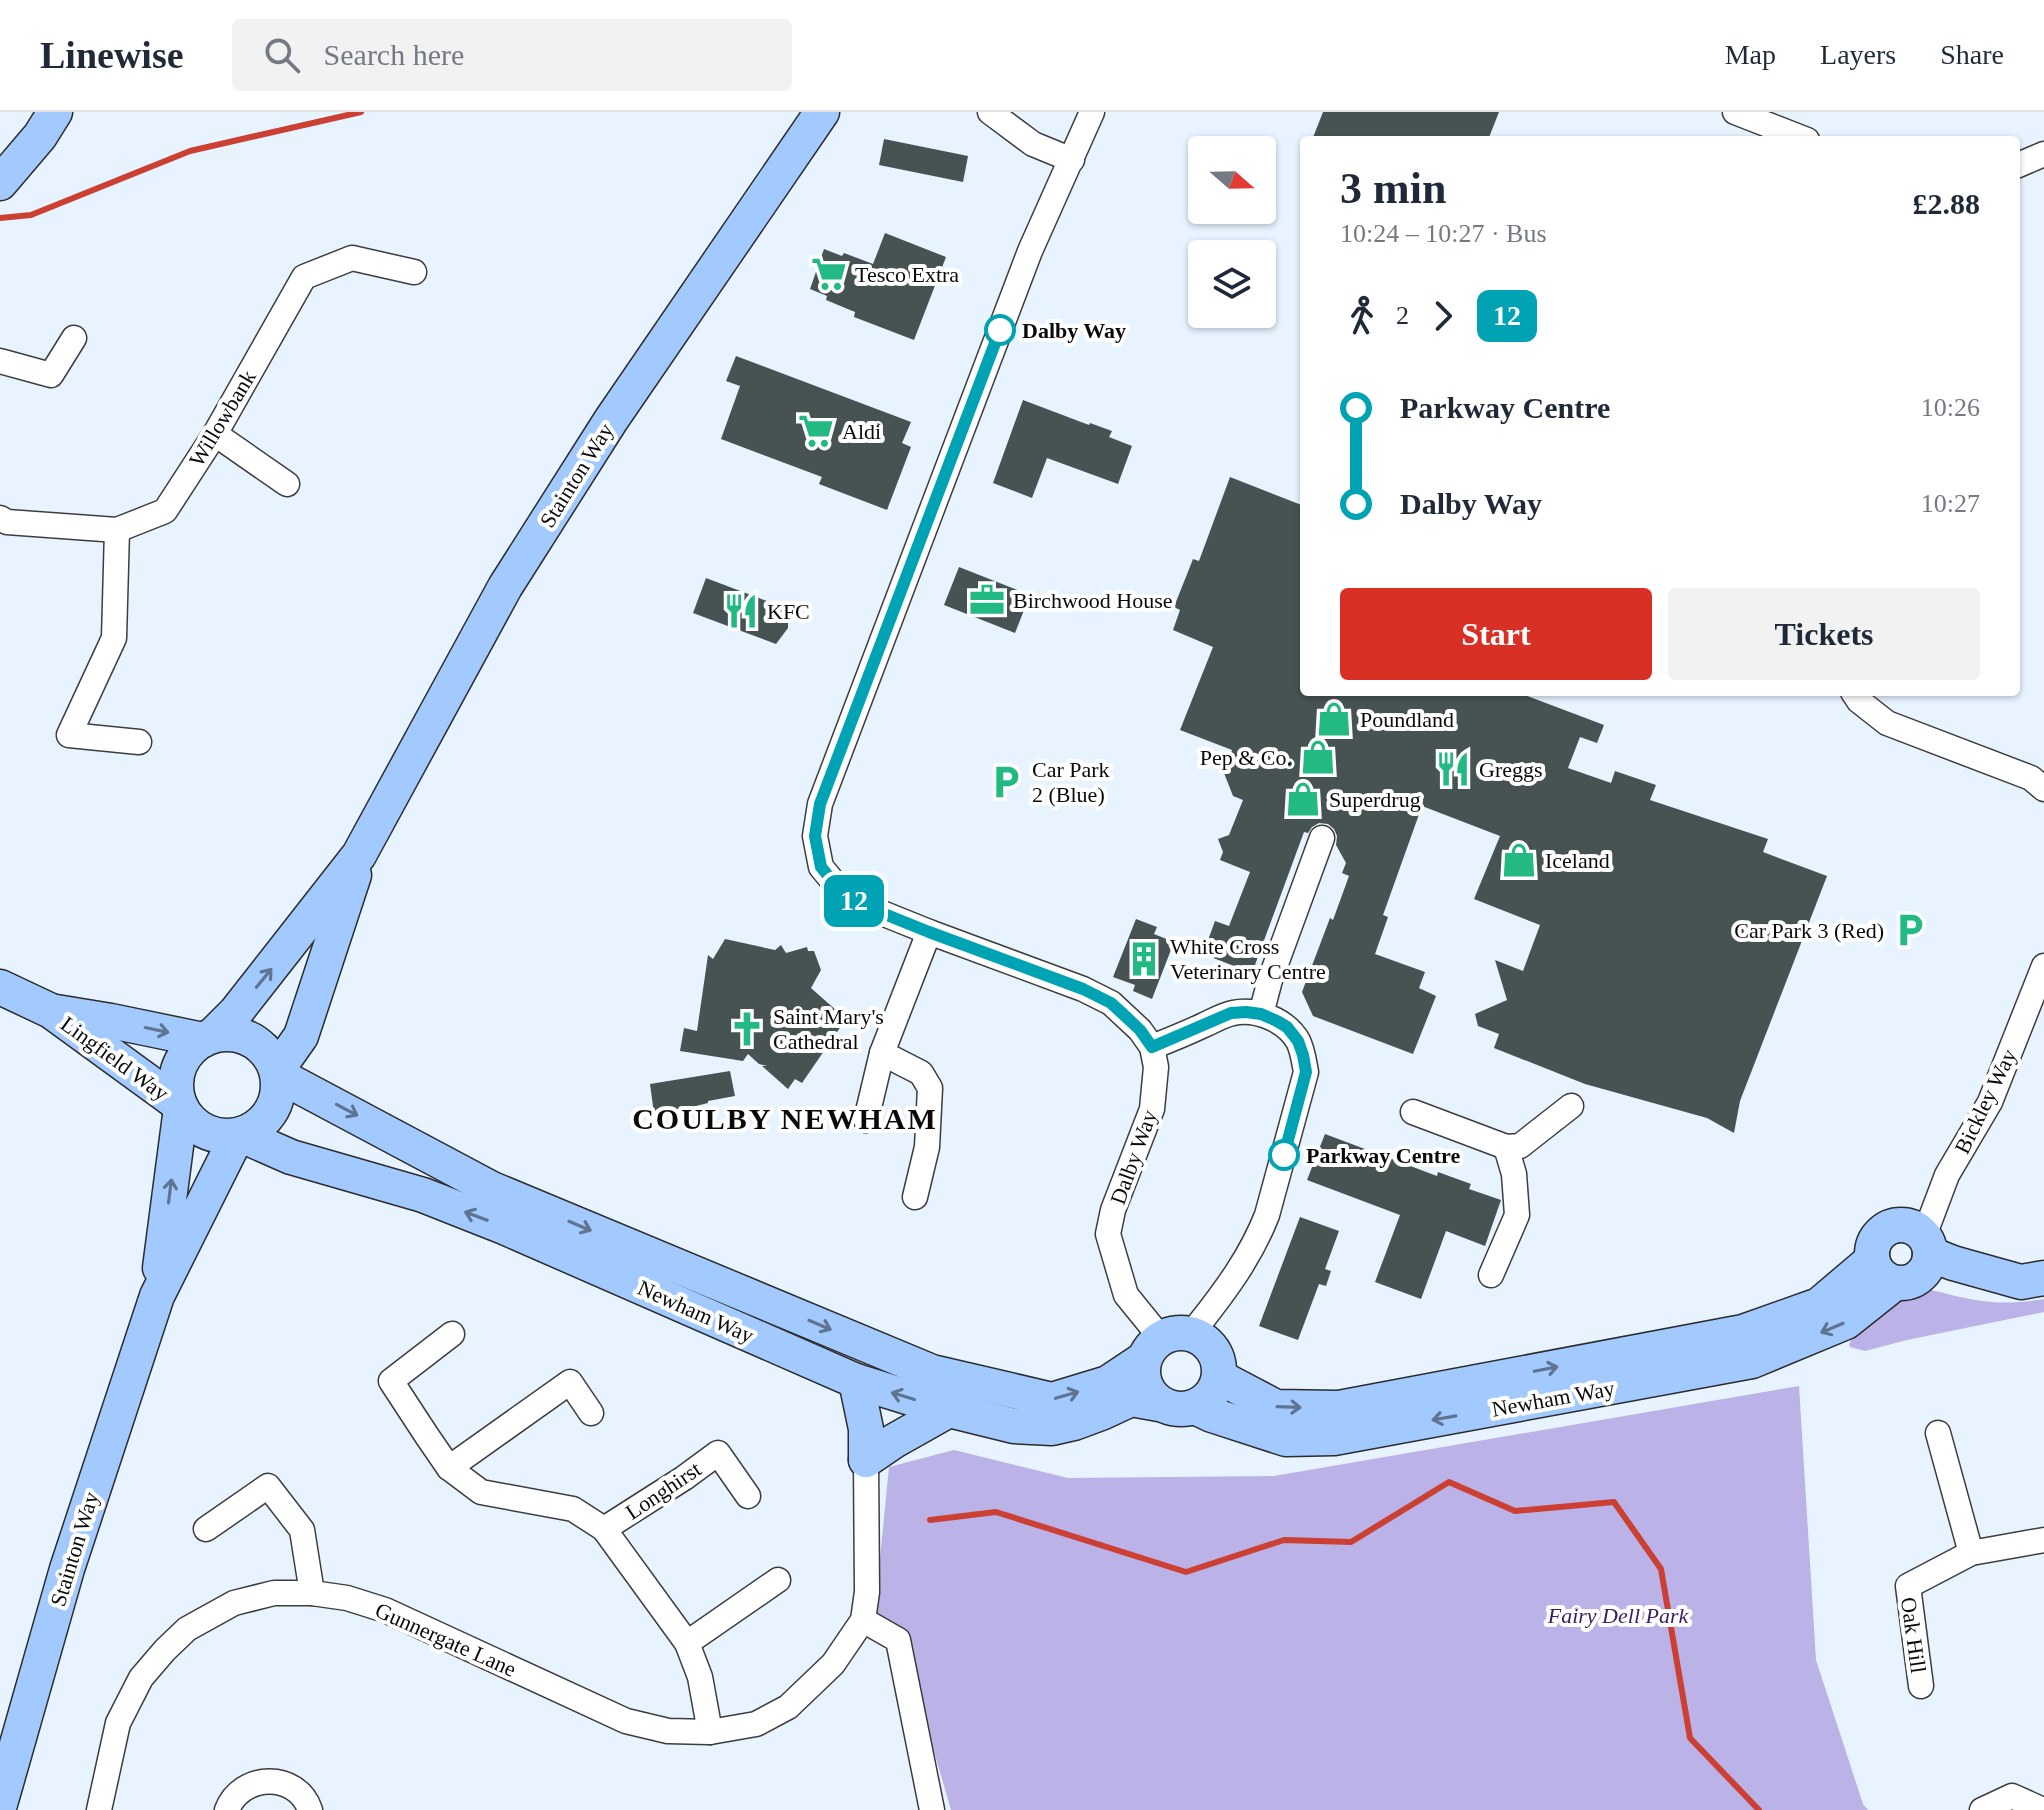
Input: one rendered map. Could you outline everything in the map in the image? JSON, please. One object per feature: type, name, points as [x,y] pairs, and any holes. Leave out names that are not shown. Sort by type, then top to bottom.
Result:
[{"type":"street","points":[[0,183],[40,136],[55,112]]},
{"type":"street","name":"Stainton Way","points":[[207,1038],[236,1012],[359,855],[505,587],[611,420],[822,112]]},
{"type":"street","points":[[990,112],[1033,144],[1072,160]]},
{"type":"street","points":[[1092,112],[1030,251],[820,804],[815,836],[821,867],[840,890],[857,903],[1083,989],[1111,1003],[1140,1030],[1152,1047],[1231,1013],[1261,1014],[1287,1027],[1298,1041],[1306,1072],[1267,1215],[1244,1262],[1199,1324]]},
{"type":"street","points":[[1735,112],[1797,136]]},
{"type":"street","points":[[2020,164],[2044,154]]},
{"type":"street","name":"Willowbank","points":[[0,518],[7,522],[117,530],[165,511],[215,434],[304,277],[352,258],[414,272]]},
{"type":"street","points":[[0,361],[51,375],[74,338]]},
{"type":"street","points":[[215,434],[287,484]]},
{"type":"street","points":[[117,530],[114,638],[69,735],[139,742]]},
{"type":"street","points":[[1856,696],[1887,723],[2031,778],[2044,789]]},
{"type":"street","points":[[1261,1014],[1270,980],[1322,838]]},
{"type":"street","name":"Stainton Way","points":[[277,1072],[301,1036],[359,855]]},
{"type":"street","points":[[866,1120],[882,1053],[929,932]]},
{"type":"street","name":"Bickley Way","points":[[1927,1245],[1947,1175],[1990,1102],[2044,966]]},
{"type":"street","name":"Lingfield Way","points":[[0,987],[51,1011],[180,1106]]},
{"type":"street","name":"Lingfield Way","points":[[51,1011],[207,1038]]},
{"type":"street","points":[[228,1034],[244,1037],[258,1044],[277,1072],[275,1105],[255,1129],[239,1136],[220,1136],[204,1131],[191,1122],[180,1106],[176,1090],[182,1061],[191,1049],[207,1038],[228,1034]]},
{"type":"street","name":"Dalby Way","points":[[1152,1047],[1156,1067],[1152,1109],[1113,1210],[1108,1234],[1126,1295],[1152,1349]]},
{"type":"street","points":[[882,1053],[921,1073],[930,1088],[927,1147],[915,1197]]},
{"type":"street","name":"Newham Way","points":[[277,1072],[492,1189],[932,1372],[1052,1400],[1108,1383],[1152,1349]]},
{"type":"street","name":"Stainton Way","points":[[157,1296],[180,1106]]},
{"type":"street","points":[[1413,1112],[1506,1147],[1520,1146],[1571,1106]]},
{"type":"street","name":"Stainton Way","points":[[0,1804],[67,1569],[157,1296],[239,1136]]},
{"type":"street","name":"Newham Way","points":[[239,1136],[291,1157],[423,1195],[504,1227],[856,1381],[949,1410],[1014,1426],[1052,1428],[1101,1413],[1131,1399],[1182,1410],[1195,1407],[1286,1439],[1334,1438],[1752,1361],[1846,1322],[1884,1272]]},
{"type":"street","points":[[1491,1275],[1517,1215],[1514,1174],[1506,1147]]},
{"type":"street","name":"Newham Way","points":[[1927,1245],[1929,1264],[1924,1273],[1916,1280],[1905,1283],[1884,1272],[1872,1250],[1875,1240],[1888,1228],[1908,1225],[1917,1229],[1927,1245],[1953,1263],[2021,1282],[2044,1278]]},
{"type":"street","name":"Newham Way","points":[[1219,1377],[1276,1407],[1339,1408],[1743,1332],[1819,1305],[1884,1272]]},
{"type":"street","points":[[1159,1404],[1149,1393],[1142,1368],[1152,1349],[1173,1334],[1183,1333],[1196,1336],[1207,1344],[1219,1368],[1214,1389],[1206,1400],[1195,1407]]},
{"type":"street","name":"Longhirst","points":[[452,1334],[391,1381],[449,1468],[481,1492],[573,1509],[604,1529],[687,1643],[700,1677],[710,1732]]},
{"type":"street","points":[[856,1381],[866,1429],[866,1460]]},
{"type":"street","points":[[449,1468],[570,1382],[591,1413]]},
{"type":"street","points":[[866,1460],[949,1410]]},
{"type":"street","points":[[1938,1433],[1971,1553]]},
{"type":"street","name":"Longhirst","points":[[604,1529],[718,1453],[748,1496]]},
{"type":"street","name":"Gunnergate Lane","points":[[99,1810],[118,1723],[141,1678],[187,1629],[234,1603],[274,1593],[312,1593],[347,1598],[385,1610],[626,1721],[668,1731],[710,1732],[756,1724],[788,1707],[833,1664],[863,1620],[867,1592],[866,1460]]},
{"type":"street","points":[[206,1529],[268,1486],[302,1530],[312,1593]]},
{"type":"street","name":"Oak Hill","points":[[1921,1686],[1908,1586],[1971,1553],[2044,1540]]},
{"type":"street","points":[[687,1643],[778,1580]]},
{"type":"street","points":[[863,1620],[898,1640],[932,1810]]},
{"type":"street","points":[[227,1810],[230,1801],[249,1784],[271,1780],[291,1788],[307,1802],[310,1810]]},
{"type":"street","points":[[1982,1810],[2012,1796],[2043,1810]]},
{"type":"green space","points":[[1910,1287],[1992,1302],[2044,1299],[2044,1312],[1865,1351],[1850,1347],[1854,1331]]},
{"type":"green space","name":"Fairy Dell Park","points":[[1799,1386],[1816,1660],[1863,1804],[1868,1810],[951,1810],[900,1634],[874,1620],[889,1467],[954,1450],[1068,1478],[1274,1476]]},
{"type":"building","points":[[1323,112],[1499,112],[1490,136],[1314,136]]},
{"type":"building","points":[[884,139],[968,156],[963,182],[879,165]]},
{"type":"building","points":[[885,233],[946,257],[914,340],[854,317],[855,312],[826,300],[827,296],[810,289],[824,249],[873,264]]},
{"type":"building","name":"Aldi","points":[[736,356],[911,422],[902,443],[911,447],[887,510],[819,484],[822,477],[721,439],[740,386],[726,381]]},
{"type":"building","points":[[1023,400],[1112,431],[1109,437],[1132,446],[1118,484],[1047,458],[1032,498],[993,483]]},
{"type":"building","points":[[1230,477],[1300,504],[1300,696],[1528,696],[1604,725],[1597,743],[1580,737],[1568,768],[1611,783],[1615,771],[1656,785],[1650,800],[1768,839],[1763,852],[1827,876],[1740,1101],[1734,1133],[1707,1118],[1585,1084],[1494,1048],[1499,1034],[1478,1026],[1475,1014],[1507,1000],[1495,960],[1523,971],[1540,925],[1474,899],[1500,836],[1422,806],[1383,915],[1388,917],[1375,954],[1425,972],[1419,988],[1436,996],[1413,1054],[1313,1016],[1302,992],[1349,876],[1342,873],[1346,863],[1336,845],[1334,829],[1328,824],[1319,823],[1308,833],[1304,832],[1252,973],[1203,954],[1215,921],[1229,926],[1250,872],[1220,860],[1223,852],[1218,839],[1229,835],[1243,800],[1233,796],[1224,773],[1232,750],[1180,730],[1213,647],[1173,630],[1180,610],[1174,607],[1193,559],[1199,561]]},
{"type":"building","name":"Birchwood House","points":[[959,567],[1030,595],[1015,633],[944,605]]},
{"type":"building","name":"KFC","points":[[706,578],[788,609],[788,628],[776,644],[693,613]]},
{"type":"building","name":"White Cross Veterinary Centre","points":[[1136,919],[1157,927],[1154,934],[1174,942],[1152,999],[1133,991],[1135,985],[1113,977]]},
{"type":"building","name":"Saint Mary's Cathedral","points":[[725,939],[775,950],[781,945],[786,953],[807,947],[808,951],[814,951],[821,970],[811,988],[846,1019],[802,1083],[795,1079],[788,1089],[762,1066],[767,1066],[759,1064],[748,1054],[743,1061],[680,1051],[684,1028],[697,1031],[708,955],[713,959]]},
{"type":"building","points":[[730,1071],[735,1096],[692,1107],[693,1118],[674,1121],[673,1111],[654,1113],[650,1084]]},
{"type":"building","points":[[1325,1134],[1437,1176],[1438,1172],[1471,1184],[1469,1189],[1501,1200],[1485,1246],[1446,1231],[1421,1299],[1375,1282],[1400,1215],[1307,1180]]},
{"type":"building","points":[[1300,1217],[1339,1231],[1325,1269],[1331,1271],[1326,1286],[1319,1284],[1298,1340],[1259,1326]]},
{"type":"waterway","points":[[0,218],[31,215],[190,151],[361,112]]},
{"type":"waterway","points":[[930,1520],[996,1512],[1186,1572],[1284,1540],[1351,1542],[1449,1482],[1515,1511],[1614,1502],[1661,1569],[1690,1738],[1759,1810]]},
{"type":"bus line","name":"12","points":[[1000,330],[820,804],[815,836],[821,867],[840,890],[857,903],[1083,989],[1111,1003],[1140,1030],[1152,1047],[1231,1013],[1261,1014],[1287,1027],[1298,1041],[1306,1072],[1284,1155]]},
{"type":"place","name":"Tesco Extra","points":[[829,274]]},
{"type":"place","name":"Dalby Way","points":[[1000,330]]},
{"type":"place","name":"Aldi","points":[[816,431]]},
{"type":"place","name":"Birchwood House","points":[[987,600]]},
{"type":"place","name":"KFC","points":[[741,611]]},
{"type":"place","name":"Poundland","points":[[1334,719]]},
{"type":"place","name":"Pep & Co.","points":[[1318,757]]},
{"type":"place","name":"Greggs","points":[[1453,769]]},
{"type":"place","name":"Car Park 2 (Blue)","points":[[1006,782]]},
{"type":"place","name":"Superdrug","points":[[1303,799]]},
{"type":"place","name":"Iceland","points":[[1519,860]]},
{"type":"place","name":"Car Park 3 (Red)","points":[[1910,930]]},
{"type":"place","name":"White Cross Veterinary Centre","points":[[1144,959]]},
{"type":"place","name":"Saint Mary's Cathedral","points":[[747,1029]]},
{"type":"place","name":"Parkway Centre","points":[[1284,1155]]},
{"type":"district","name":"COULBY NEWHAM","points":[[785,1119]]}]
